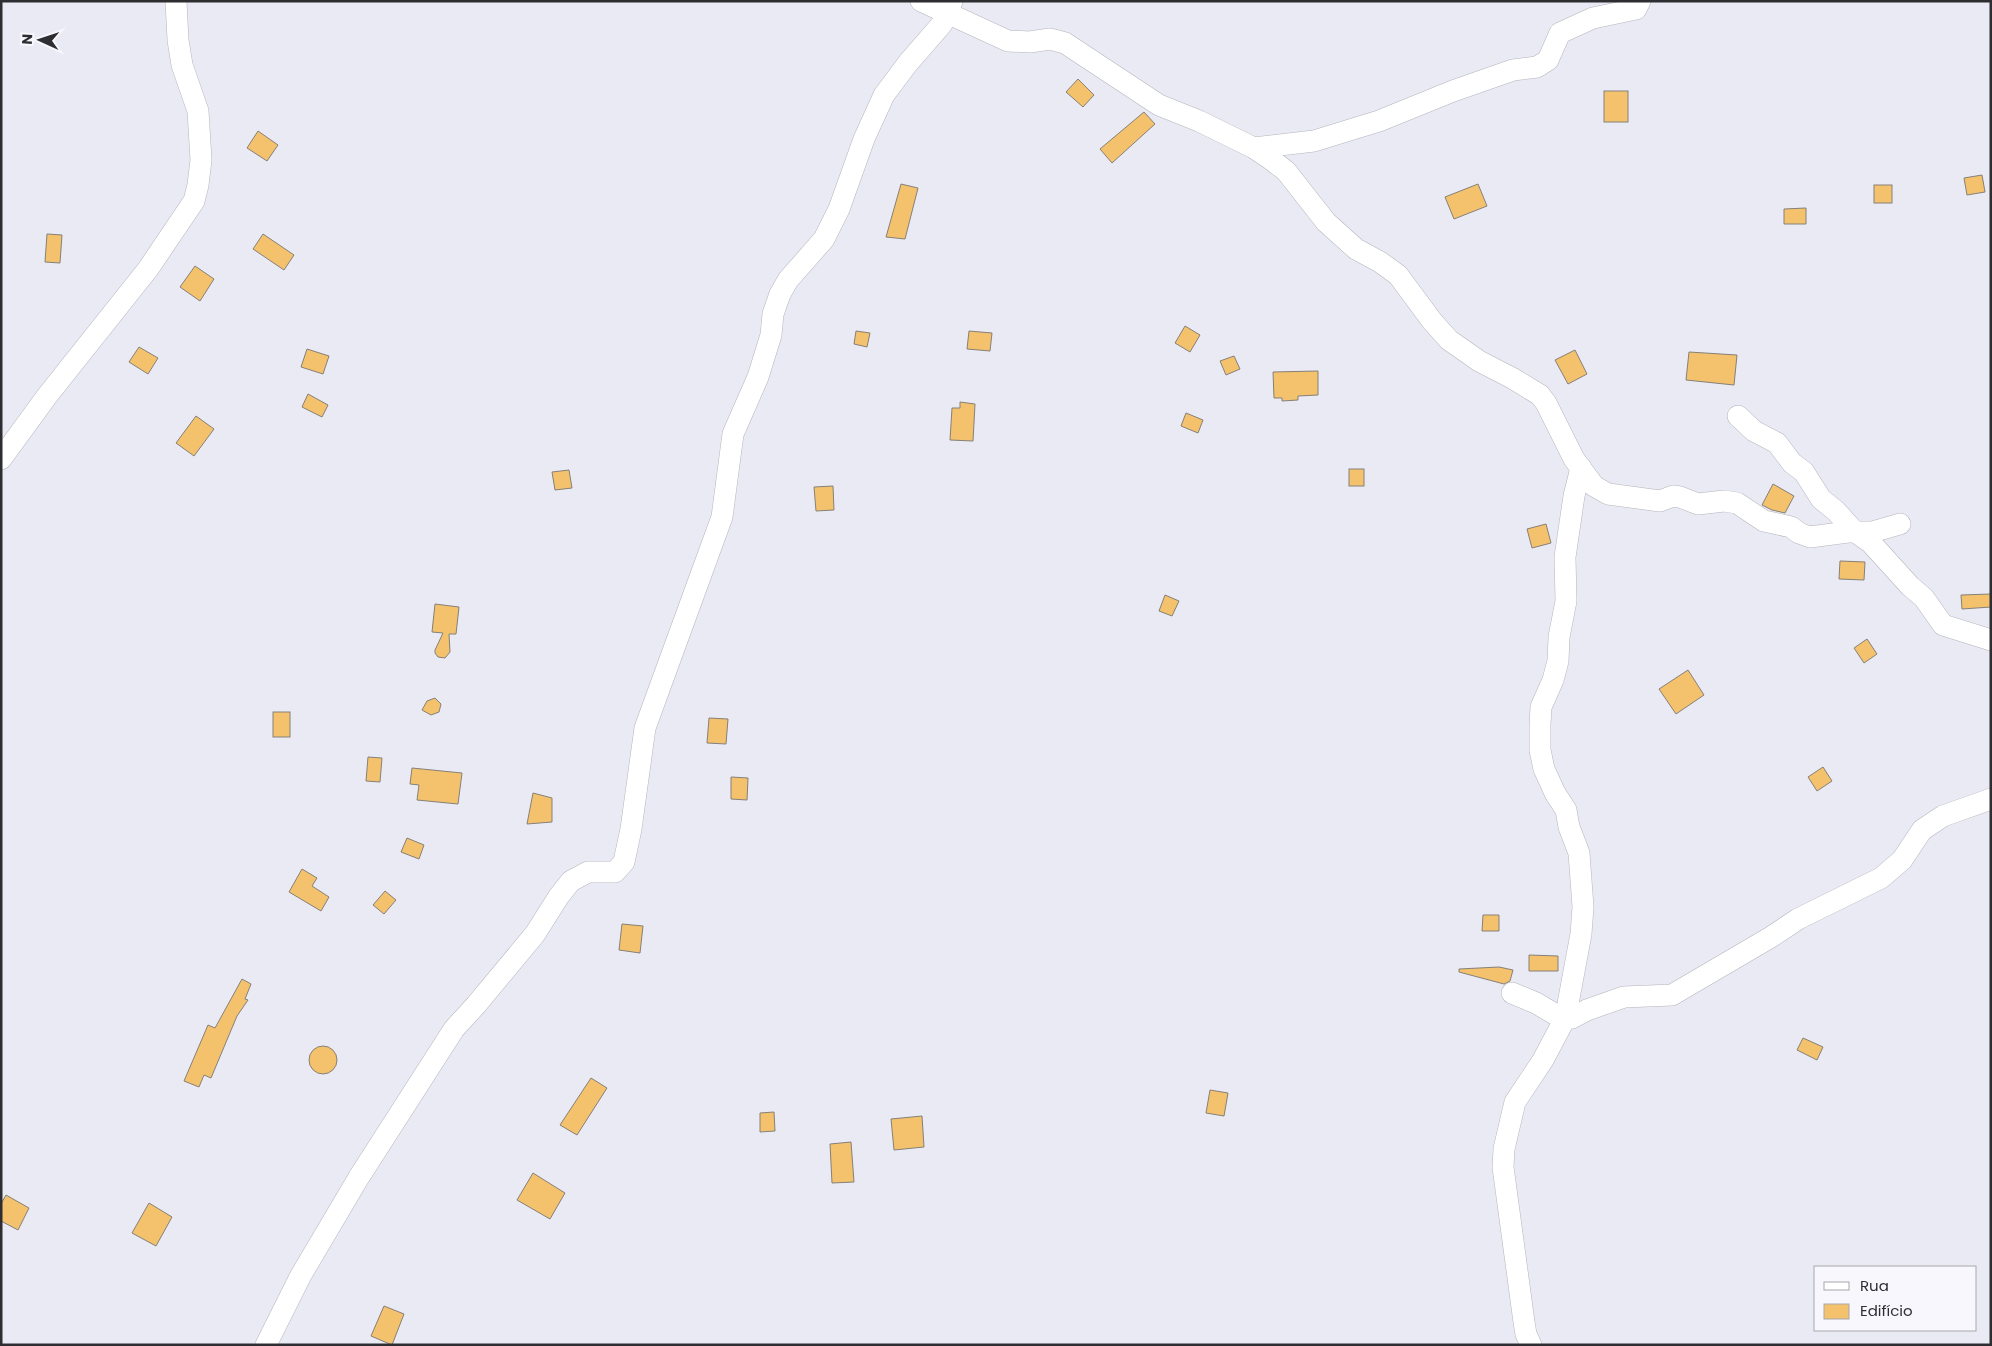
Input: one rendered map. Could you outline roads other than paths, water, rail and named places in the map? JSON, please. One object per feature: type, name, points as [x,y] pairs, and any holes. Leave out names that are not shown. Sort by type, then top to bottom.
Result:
[{"type":"street","points":[[1,459],[47,396],[148,269],[194,201],[201,160],[198,111],[182,65],[178,40],[176,1]]},
{"type":"street","points":[[930,38],[921,1],[950,8],[1008,41],[1030,42],[1050,39],[1065,42],[1159,105],[1199,121],[1254,148],[1286,171],[1326,222],[1356,249],[1380,262],[1398,275],[1432,321],[1449,340],[1479,361],[1540,395],[1581,468],[1594,486],[1608,494],[1660,501],[1674,496],[1698,504],[1724,501],[1737,503],[1764,522],[1791,527],[1799,533],[1810,537],[1854,531],[1872,532],[1900,524]]},
{"type":"street","points":[[1254,148],[1314,142],[1378,121],[1453,91],[1514,70],[1537,67],[1548,60],[1560,33],[1593,18],[1636,9],[1640,1]]},
{"type":"street","points":[[266,1345],[301,1275],[359,1176],[454,1029],[535,934],[571,881],[588,872],[615,872],[624,862],[631,830],[645,728],[722,517],[733,434],[758,377],[771,335],[773,314],[780,294],[788,280],[824,239],[839,210],[864,139],[884,95],[930,38],[950,8]]},
{"type":"street","points":[[1738,416],[1754,430],[1777,443],[1792,463],[1804,472],[1820,499],[1836,511],[1854,531],[1871,543],[1910,586],[1924,598],[1943,625],[1991,640]]},
{"type":"street","points":[[1530,1345],[1524,1322],[1503,1167],[1504,1149],[1516,1102],[1543,1060],[1567,1009],[1581,934],[1583,907],[1579,853],[1569,827],[1566,810],[1555,793],[1544,769],[1540,750],[1540,725],[1541,707],[1554,680],[1558,661],[1559,637],[1566,601],[1565,557],[1574,496],[1581,468]]},
{"type":"street","points":[[1512,993],[1536,1002],[1563,1019],[1572,1018],[1587,1010],[1624,998],[1672,995],[1798,919],[1881,878],[1902,860],[1922,830],[1943,816],[1991,799]]}]
